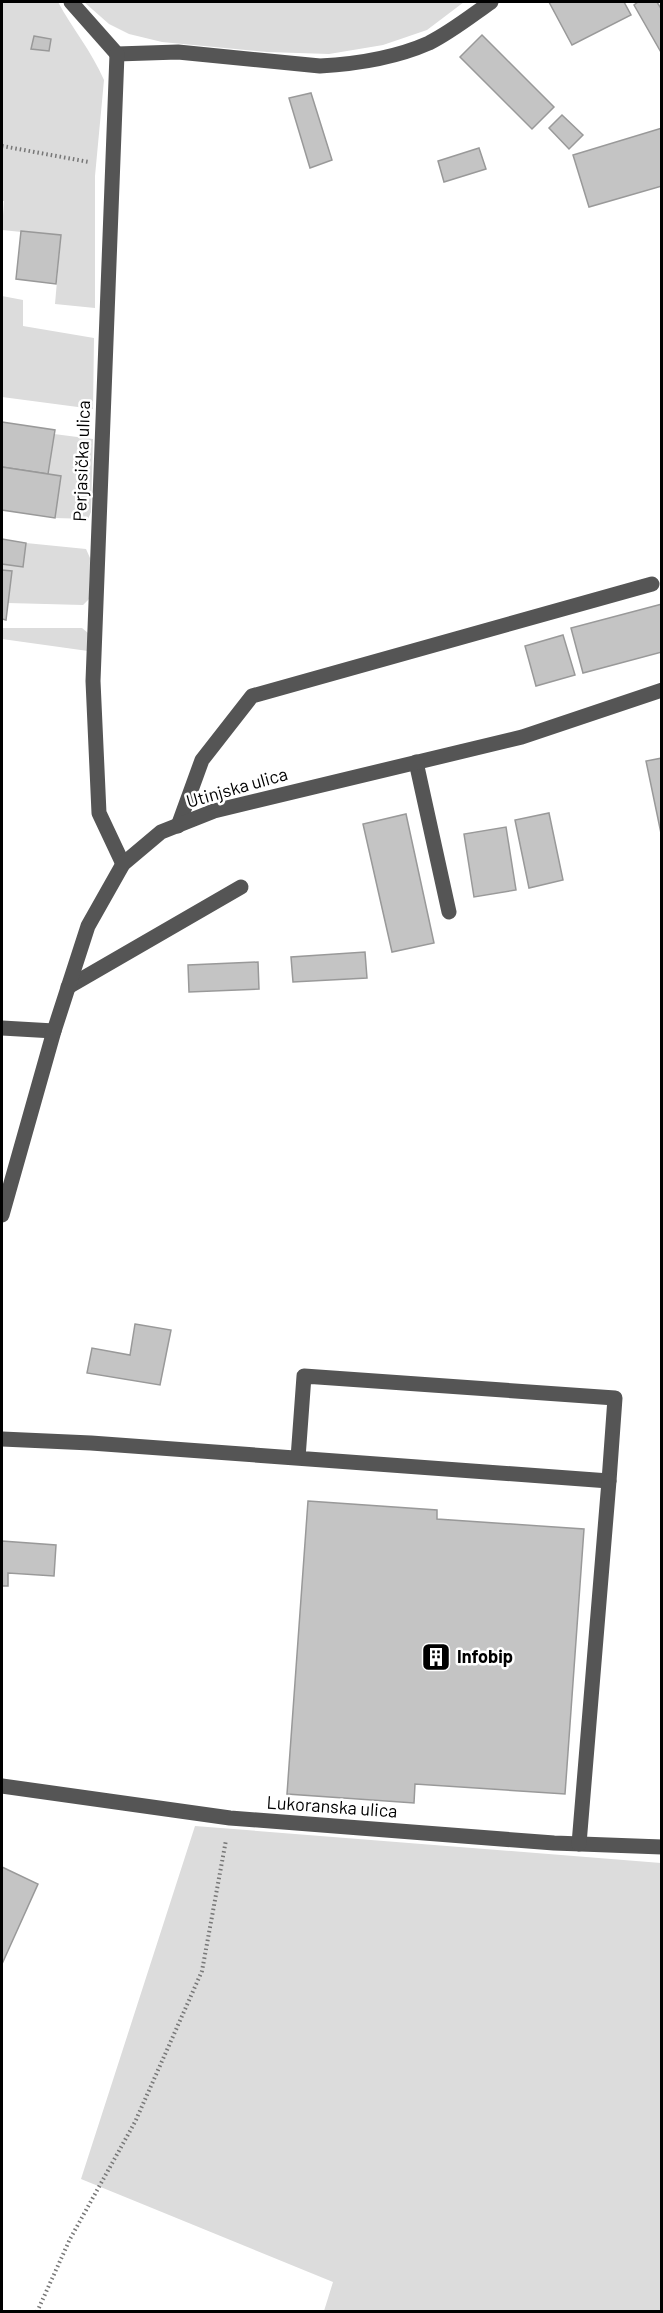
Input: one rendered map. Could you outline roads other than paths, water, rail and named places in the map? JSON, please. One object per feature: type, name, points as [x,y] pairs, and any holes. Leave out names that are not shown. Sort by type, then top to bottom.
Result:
[{"type":"street","points":[[71,2],[117,54],[178,52],[320,66],[343,65],[388,57],[429,43],[491,2]]},
{"type":"street","name":"Perjasička ulica","points":[[117,54],[93,681],[99,813],[123,864]]},
{"type":"street","points":[[178,826],[202,760],[252,696],[652,584]]},
{"type":"street","name":"Utinjska ulica","points":[[2,1215],[54,1030],[88,926],[123,864],[161,832],[214,811],[522,737],[662,690]]},
{"type":"street","points":[[416,762],[449,912]]},
{"type":"street","points":[[68,987],[241,887]]},
{"type":"street","points":[[2,1028],[54,1030]]},
{"type":"street","points":[[298,1458],[304,1376],[615,1398],[579,1844]]},
{"type":"street","points":[[2,1439],[609,1481]]},
{"type":"street","name":"Lukoranska ulica","points":[[2,1786],[230,1818],[579,1844],[662,1847]]},
{"type":"place","name":"Infobip","points":[[436,1657]]}]
